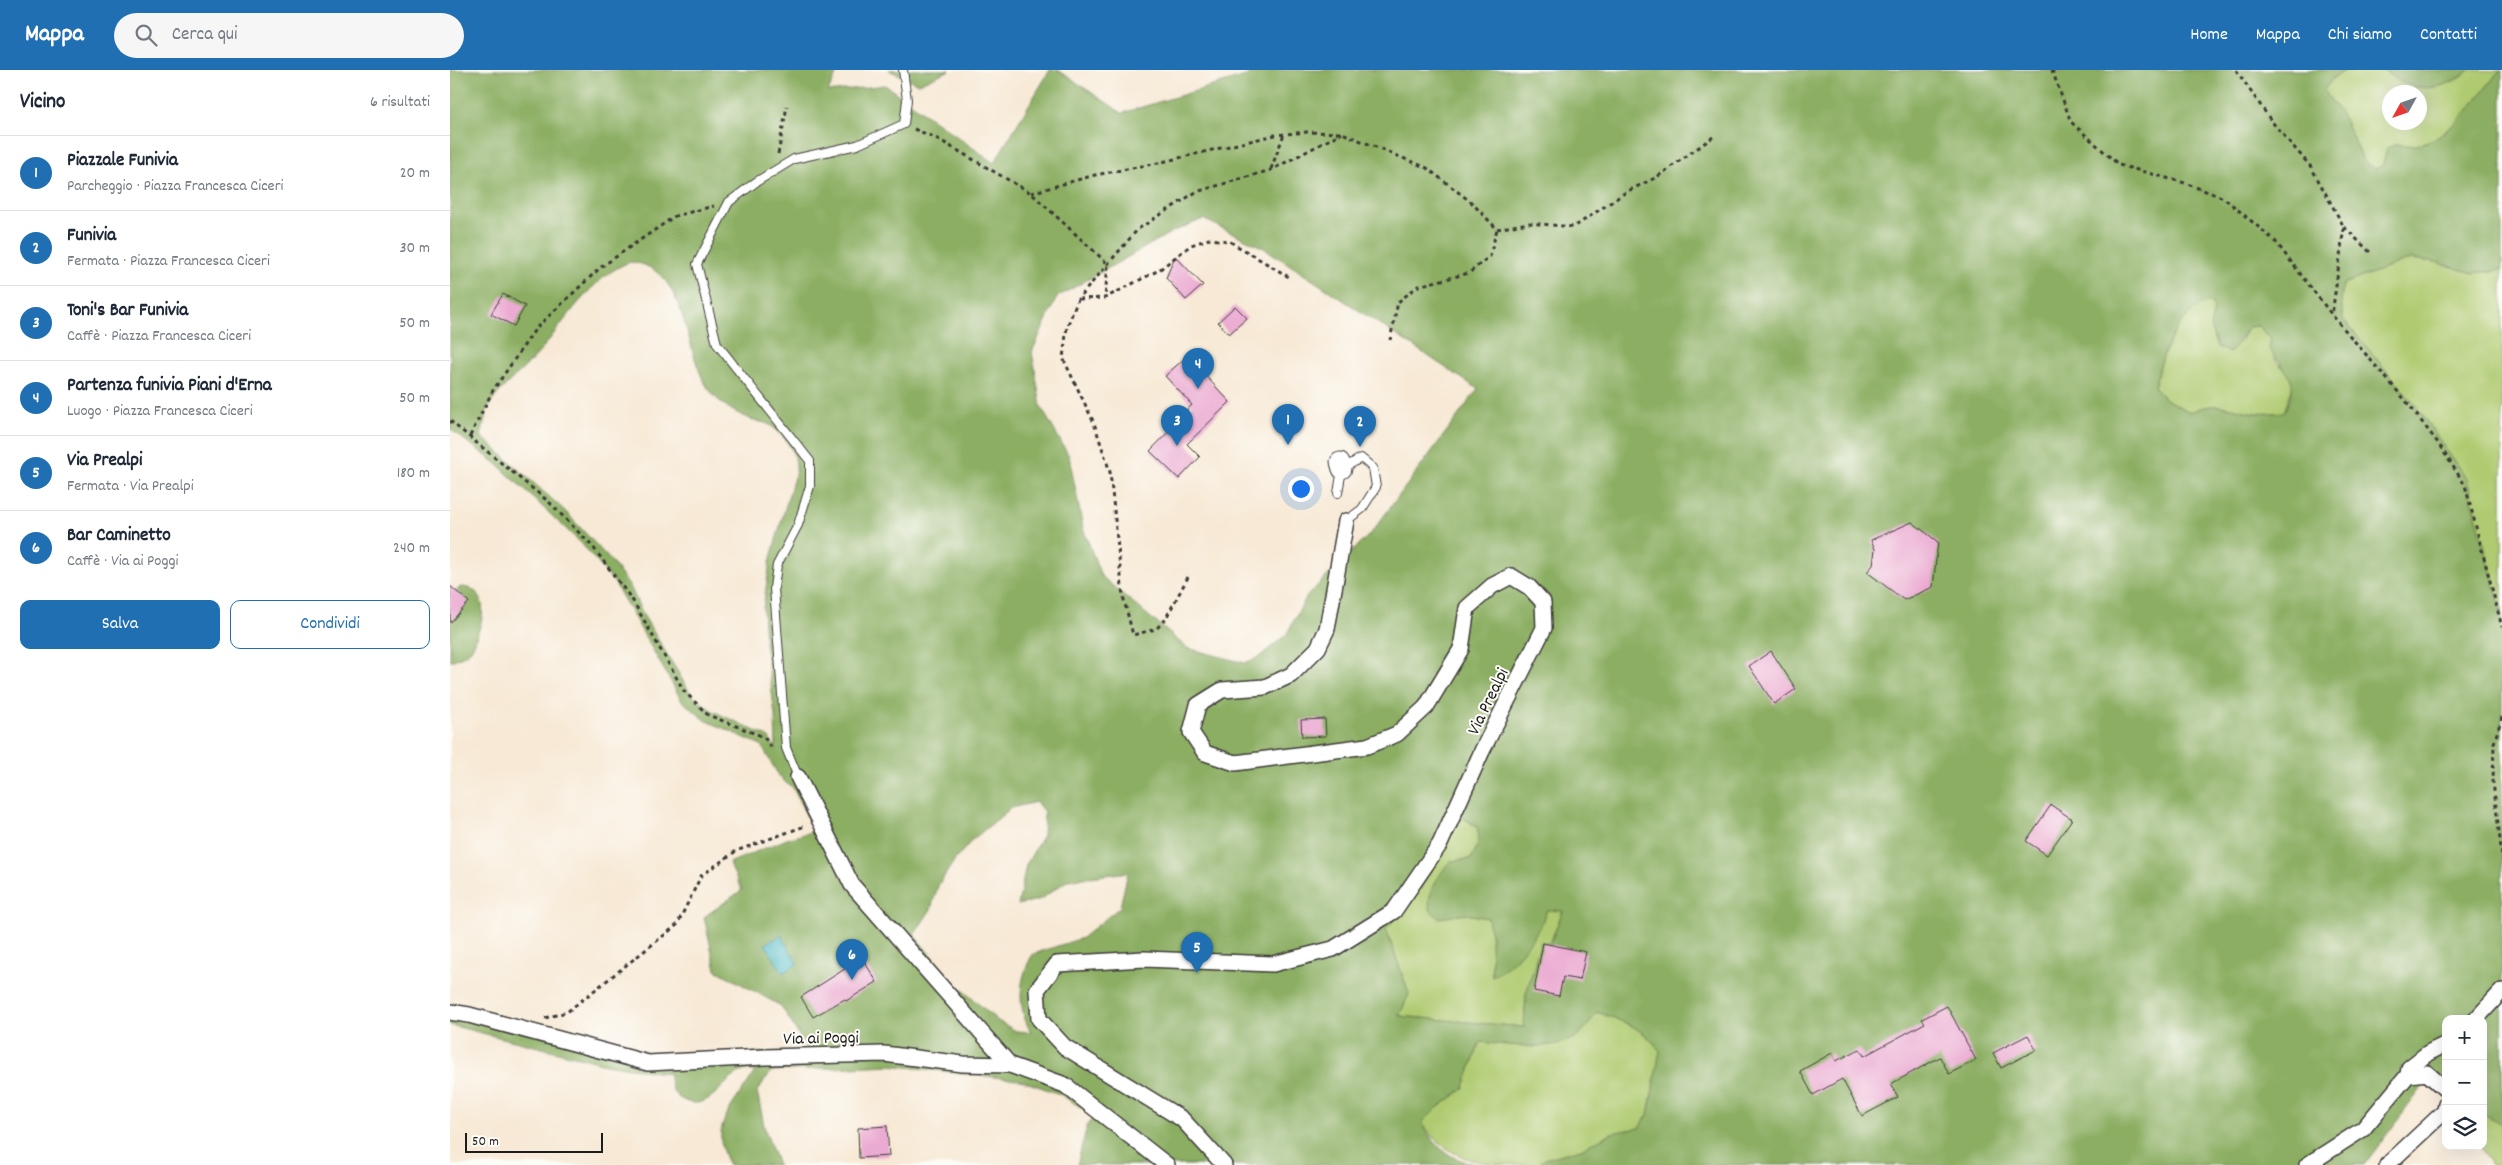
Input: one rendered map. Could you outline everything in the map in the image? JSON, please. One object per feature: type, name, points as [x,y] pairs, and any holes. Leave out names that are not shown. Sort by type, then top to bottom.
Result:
[{"type":"street","name":"Via Prealpi","points":[[1224,1165],[1182,1119],[1065,1047],[1038,1019],[1036,990],[1057,964],[1144,958],[1273,964],[1333,949],[1394,911],[1440,844],[1482,751],[1544,628],[1543,602],[1529,587],[1511,576],[1492,586],[1468,608],[1461,650],[1426,706],[1397,734],[1367,746],[1235,763],[1205,753],[1191,732],[1198,705],[1222,690],[1265,687],[1291,675],[1318,648],[1327,628],[1346,521]]},
{"type":"street","points":[[798,777],[852,885],[1010,1065]]},
{"type":"street","points":[[2480,1015],[2502,991]]},
{"type":"street","name":"Via ai Poggi","points":[[450,1012],[469,1015],[648,1063],[765,1057],[884,1054],[963,1064],[1010,1065],[1064,1085],[1167,1165]]},
{"type":"street","points":[[2307,1165],[2363,1130],[2408,1075],[2409,1068],[2428,1053],[2442,1046]]},
{"type":"street","points":[[2408,1075],[2427,1073],[2442,1086]]},
{"type":"street","points":[[2387,1165],[2445,1111],[2446,1105]]},
{"type":"lane","points":[[798,777],[786,748],[774,588],[777,565],[798,525],[810,486],[810,461],[716,344],[697,264],[729,202],[776,170],[794,159],[857,145],[904,124],[907,100],[904,70]]},
{"type":"lane","points":[[1338,493],[1341,466],[1362,458],[1373,468],[1376,487],[1362,509],[1346,521]]},
{"type":"path","points":[[2052,70],[2071,122],[2119,165],[2185,183],[2224,198],[2275,241],[2332,316],[2406,401],[2438,443],[2464,484],[2502,627]]},
{"type":"path","points":[[2236,70],[2272,122],[2311,168],[2344,227],[2372,254]]},
{"type":"path","points":[[776,170],[787,106]]},
{"type":"path","points":[[904,124],[936,138],[1031,193],[1108,264]]},
{"type":"path","points":[[1031,193],[1095,175],[1284,134],[1342,133],[1427,168],[1471,202],[1497,229]]},
{"type":"path","points":[[1188,576],[1165,620],[1156,630],[1133,635],[1123,596],[1110,472],[1094,423],[1063,358],[1067,326],[1078,299],[1138,229],[1196,192],[1271,170],[1342,133]]},
{"type":"path","points":[[1271,170],[1284,134]]},
{"type":"path","points":[[1497,229],[1529,223],[1574,228],[1626,192],[1657,177],[1713,137]]},
{"type":"path","points":[[470,436],[492,392],[536,328],[601,267],[675,216],[729,202]]},
{"type":"path","points":[[2332,316],[2344,227]]},
{"type":"path","points":[[1390,340],[1398,302],[1418,286],[1469,273],[1490,256],[1497,229]]},
{"type":"path","points":[[1078,299],[1105,298],[1159,270],[1191,245],[1209,239],[1229,241],[1289,277]]},
{"type":"path","points":[[1105,298],[1108,264]]},
{"type":"path","points":[[450,421],[549,502],[593,547],[633,601],[684,691],[708,715],[764,737],[778,757]]},
{"type":"path","points":[[2502,717],[2494,743],[2493,782],[2502,856]]},
{"type":"path","points":[[538,1019],[567,1012],[677,925],[701,876],[736,851],[819,820]]},
{"type":"green space","points":[[450,70],[838,70],[828,92],[885,85],[994,163],[1050,70],[1058,70],[1122,113],[1249,75],[1249,70],[2344,70],[2334,77],[2324,90],[2344,119],[2364,162],[2376,169],[2383,165],[2387,148],[2394,145],[2417,145],[2430,140],[2453,125],[2497,74],[2502,71],[2502,270],[2473,273],[2436,262],[2411,259],[2343,284],[2341,299],[2343,319],[2416,406],[2467,480],[2502,613],[2502,1124],[2487,1116],[2487,1015],[2442,1015],[2442,1093],[2424,1085],[2364,1165],[1538,1165],[1545,1159],[1581,1149],[1612,1133],[1639,1128],[1648,1115],[1660,1051],[1647,1036],[1632,1026],[1597,1012],[1580,1034],[1568,1041],[1543,1046],[1503,1045],[1480,1042],[1463,1089],[1437,1108],[1422,1123],[1433,1140],[1444,1151],[1458,1159],[1477,1165],[1077,1165],[1087,1126],[1094,1116],[1060,1094],[1020,1080],[890,1065],[772,1071],[757,1091],[765,1130],[778,1165],[729,1165],[723,1151],[722,1126],[733,1104],[755,1071],[744,1071],[736,1074],[709,1098],[693,1103],[679,1098],[674,1093],[670,1074],[606,1064],[450,1025],[450,1005],[610,1045],[655,1054],[686,1056],[804,1051],[807,1048],[781,1006],[716,970],[704,917],[742,890],[729,863],[787,839],[814,831],[792,786],[788,785],[779,776],[761,745],[705,720],[682,701],[614,582],[581,543],[496,463],[450,429]],"holes":[[[1203,219],[1264,248],[1478,389],[1372,532],[1307,596],[1286,635],[1259,657],[1245,663],[1187,648],[1101,576],[1083,528],[1069,456],[1041,407],[1032,352],[1057,297],[1172,232]],[[630,262],[649,267],[663,278],[674,294],[693,353],[708,388],[722,403],[740,415],[766,423],[774,428],[784,438],[795,457],[796,470],[770,561],[763,608],[765,641],[775,715],[776,749],[768,737],[711,710],[691,694],[642,613],[631,588],[612,562],[564,510],[481,436],[487,410],[496,396],[536,356],[590,290],[603,278]],[[2207,303],[2211,303],[2214,309],[2210,327],[2217,347],[2230,353],[2248,327],[2258,326],[2271,338],[2269,347],[2290,377],[2292,383],[2292,391],[2284,412],[2256,413],[2216,406],[2199,408],[2190,412],[2165,399],[2154,387],[2171,338],[2186,317]],[[1036,802],[1044,812],[1043,835],[1026,865],[1018,905],[1041,899],[1068,880],[1128,872],[1120,907],[1082,938],[1033,954],[1024,973],[1021,993],[1023,1013],[1031,1032],[1016,1031],[998,1021],[951,980],[914,935],[931,909],[938,886],[954,861],[972,840],[1011,808]],[[1460,815],[1477,827],[1479,836],[1477,847],[1471,859],[1450,861],[1432,890],[1429,903],[1430,909],[1438,918],[1466,914],[1488,918],[1491,934],[1492,976],[1509,965],[1525,948],[1539,929],[1547,910],[1563,911],[1550,944],[1541,942],[1526,994],[1524,1027],[1399,1016],[1409,994],[1386,929],[1420,890]]]},
{"type":"green space","points":[[889,70],[950,70],[918,84]]},
{"type":"green space","points":[[2344,70],[2384,70],[2394,78],[2410,85],[2382,85],[2382,130],[2427,130],[2427,88],[2449,83],[2469,70],[2502,71],[2497,74],[2462,117],[2441,135],[2416,145],[2393,145],[2386,153],[2383,165],[2376,169],[2364,162],[2344,119],[2323,90],[2334,77]]},
{"type":"green space","points":[[2384,70],[2469,70],[2449,83],[2427,88],[2427,85],[2410,85],[2394,78]]},
{"type":"green space","points":[[2411,259],[2436,262],[2473,273],[2502,270],[2502,613],[2467,480],[2416,406],[2343,319],[2341,299],[2343,284]]},
{"type":"green space","points":[[2211,303],[2215,309],[2210,327],[2239,343],[2248,327],[2258,326],[2271,338],[2276,361],[2290,375],[2293,386],[2284,412],[2256,413],[2216,406],[2199,408],[2190,412],[2165,399],[2154,388],[2165,350],[2177,327],[2195,309]]},
{"type":"green space","points":[[460,587],[469,588],[480,597],[483,611],[482,619],[471,650],[467,654],[450,661],[450,593],[456,592]]},
{"type":"green space","points":[[1459,815],[1477,827],[1478,844],[1471,859],[1459,860],[1438,918],[1466,914],[1488,918],[1491,934],[1492,976],[1509,965],[1525,948],[1539,928],[1547,909],[1563,910],[1550,944],[1541,942],[1526,994],[1524,1027],[1399,1016],[1409,994],[1386,929],[1420,890]]},
{"type":"green space","points":[[2502,1002],[2502,1165],[2491,1165],[2482,1150],[2487,1150],[2487,1015]]},
{"type":"green space","points":[[1597,1012],[1632,1026],[1647,1036],[1660,1051],[1648,1115],[1640,1128],[1612,1133],[1581,1149],[1545,1159],[1538,1165],[1519,1165],[1486,1163],[1458,1155],[1433,1137],[1422,1123],[1437,1108],[1463,1089],[1480,1042],[1534,1047],[1587,1025]]},
{"type":"water","points":[[781,935],[798,964],[783,973],[765,944]]},
{"type":"building","points":[[1175,256],[1203,285],[1186,300],[1166,278]]},
{"type":"building","points":[[503,294],[525,306],[514,326],[491,314]]},
{"type":"building","points":[[1235,306],[1247,318],[1229,334],[1218,322]]},
{"type":"building","points":[[1187,356],[1230,402],[1187,444],[1200,457],[1179,479],[1150,451],[1176,424],[1174,422],[1192,405],[1165,376]]},
{"type":"building","points":[[1912,522],[1938,542],[1933,587],[1904,600],[1867,572],[1873,565],[1875,549],[1871,540]]},
{"type":"building","points":[[450,586],[469,602],[450,623]]},
{"type":"building","points":[[1771,651],[1796,689],[1774,704],[1749,666]]},
{"type":"building","points":[[1325,719],[1326,736],[1302,737],[1301,720]]},
{"type":"building","points":[[2051,805],[2072,819],[2047,855],[2026,841]]},
{"type":"building","points":[[1543,943],[1586,952],[1580,980],[1563,977],[1559,996],[1534,991]]},
{"type":"building","points":[[862,958],[877,982],[846,1001],[845,999],[813,1017],[801,997]]},
{"type":"building","points":[[1947,1006],[1976,1060],[1949,1074],[1940,1057],[1891,1084],[1898,1097],[1862,1116],[1842,1079],[1813,1095],[1800,1071],[1832,1053],[1836,1061],[1860,1049],[1864,1056],[1925,1023],[1922,1019]]},
{"type":"building","points":[[2028,1035],[2036,1050],[2001,1068],[1993,1053]]},
{"type":"building","points":[[887,1126],[889,1156],[859,1158],[858,1128]]},
{"type":"place","name":"Partenza funivia Piani d'Erna","points":[[1198,389]]},
{"type":"place","name":"Piazzale Funivia","points":[[1288,445]]},
{"type":"place","name":"Toni's Bar Funivia","points":[[1177,446]]},
{"type":"place","name":"Funivia","points":[[1360,447]]},
{"type":"place","name":"Via Prealpi","points":[[1197,973]]},
{"type":"place","name":"Bar Caminetto","points":[[852,980]]}]
